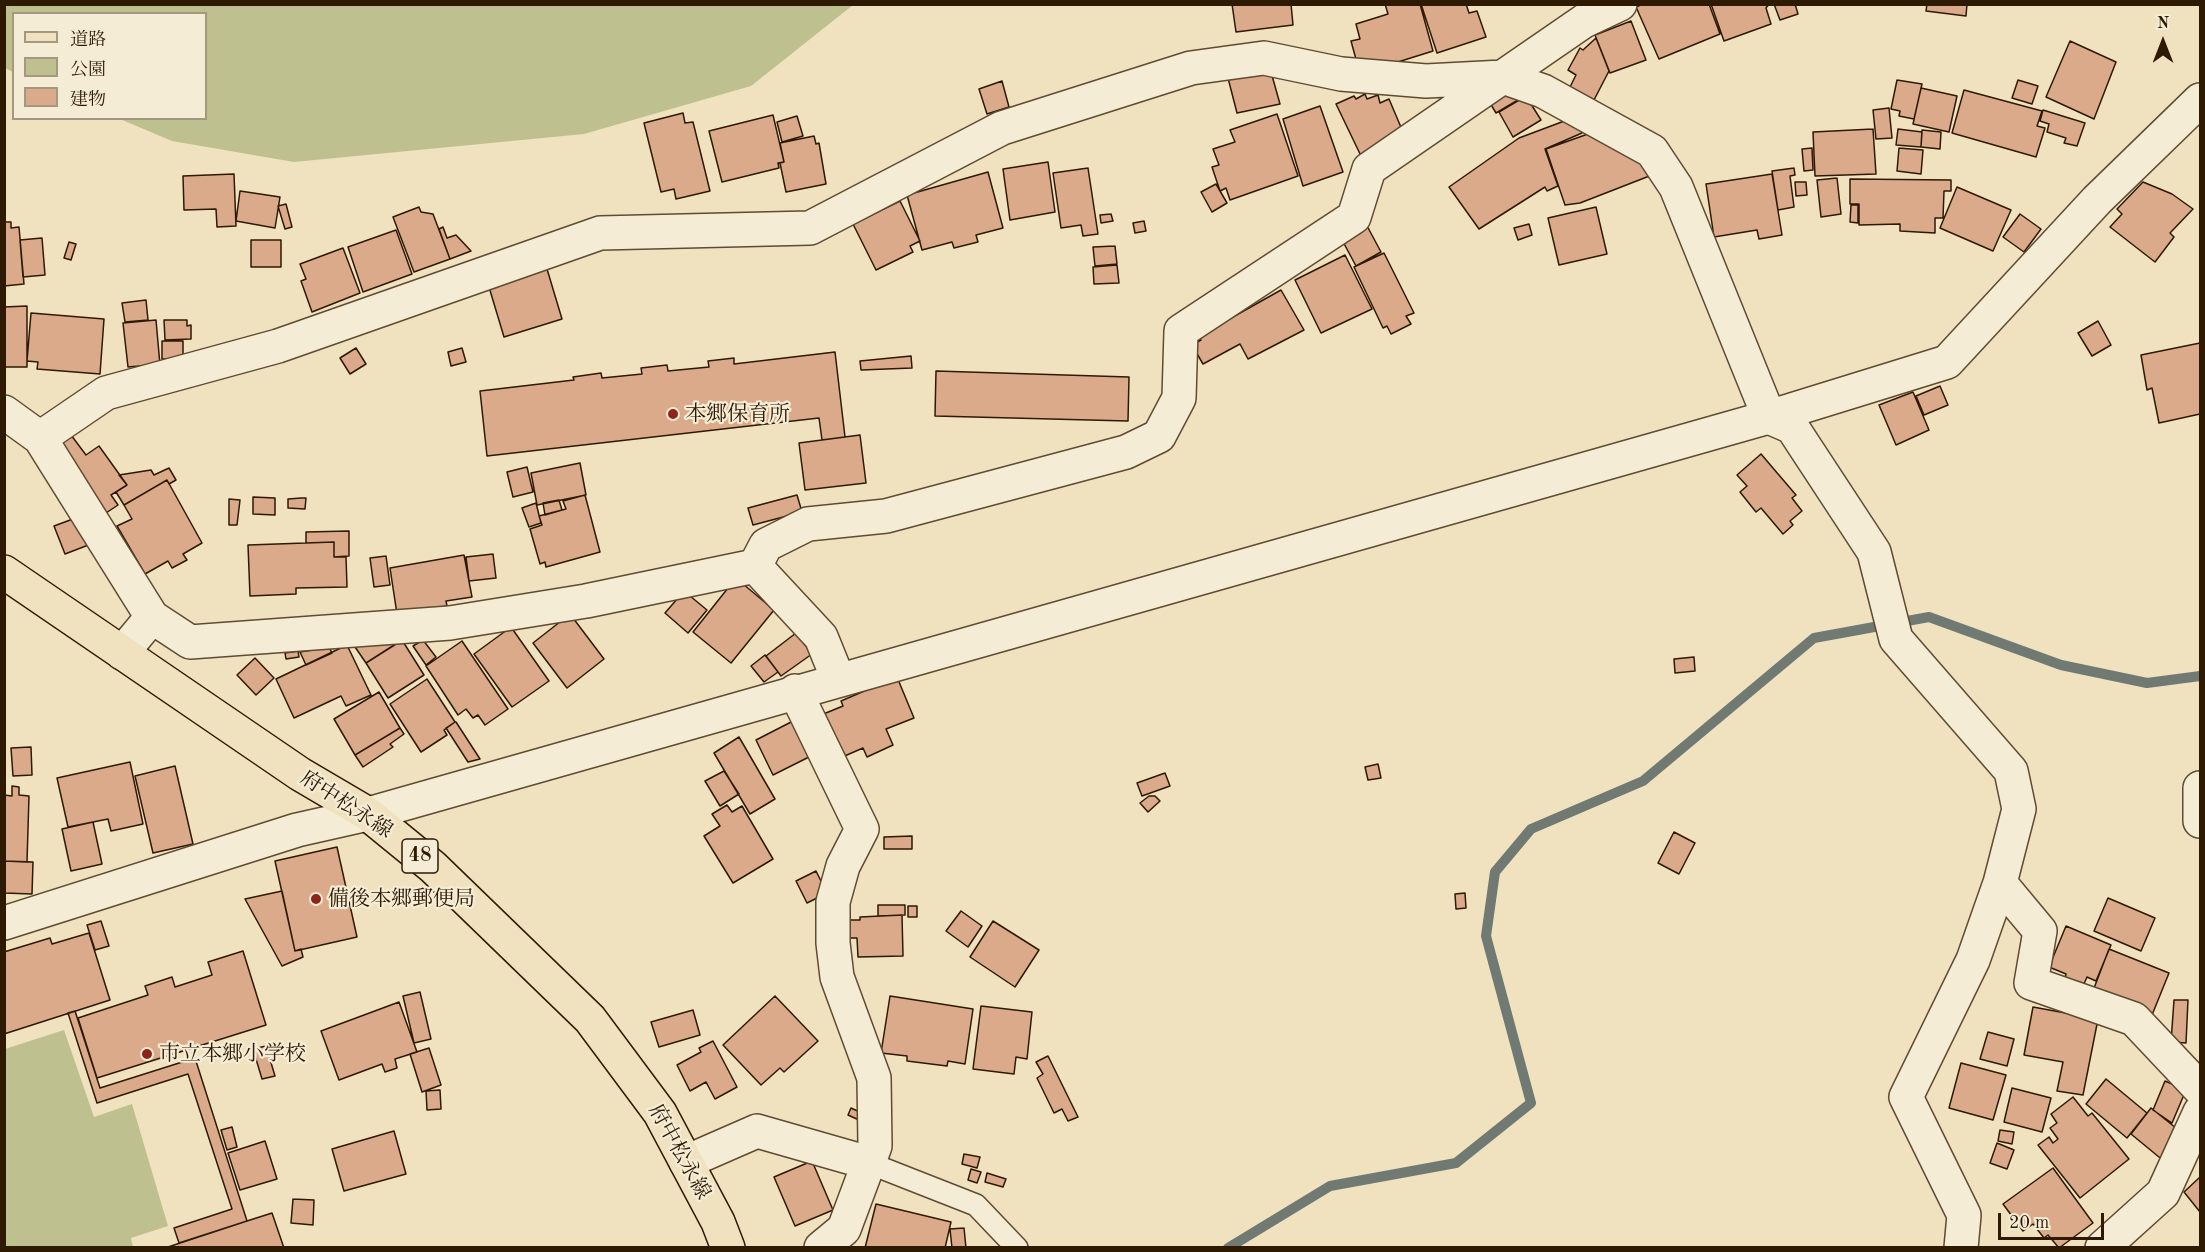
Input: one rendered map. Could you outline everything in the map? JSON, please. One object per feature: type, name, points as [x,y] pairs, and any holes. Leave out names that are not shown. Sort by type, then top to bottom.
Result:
[{"type":"main road","name":"府中松永線","points":[[4,572],[300,774],[368,814],[433,867],[590,1019],[660,1113],[718,1222],[728,1248]]},
{"type":"street","points":[[755,566],[766,545],[808,524],[886,516],[1126,452],[1159,436],[1179,398],[1180,331],[1354,217],[1369,169],[1584,21],[1620,4]]},
{"type":"street","points":[[40,438],[106,393],[278,346],[600,232],[810,228],[1002,128],[1191,68],[1264,58],[1341,74],[1426,81],[1503,77],[1543,92],[1652,151],[1676,187],[1769,417],[1792,427],[1874,552],[1896,639],[2011,771],[2019,809],[2000,883],[1973,960],[1906,1097],[1964,1215],[1961,1248]]},
{"type":"street","points":[[4,923],[297,830],[368,814],[795,691],[1769,417],[1947,362],[2097,200],[2200,100]]},
{"type":"street","points":[[4,412],[40,438],[152,617],[190,642],[450,623],[586,601],[755,566]]},
{"type":"street","points":[[755,566],[821,637],[838,679]]},
{"type":"street","points":[[122,653],[152,617]]},
{"type":"street","points":[[795,691],[862,829],[843,866],[832,902],[833,943],[837,977],[874,1078],[875,1146],[844,1229],[821,1248]]},
{"type":"street","points":[[2200,788],[2200,821]]},
{"type":"street","points":[[2000,883],[2040,931],[2031,983],[2134,1019],[2200,1089]]},
{"type":"street","points":[[2102,1248],[2163,1193],[2200,1112]]},
{"type":"street","points":[[686,1161],[757,1131],[869,1163]]},
{"type":"lane","points":[[869,1163],[976,1205],[1017,1248]]},
{"type":"green space","points":[[5,4],[853,4],[751,86],[584,134],[294,162],[172,141],[122,120],[207,120],[207,12],[12,12],[12,72],[5,68]]},
{"type":"green space","points":[[64,1030],[94,1117],[132,1104],[168,1226],[131,1238],[133,1247],[5,1247],[5,1049]]},
{"type":"building","points":[[1232,4],[1291,4],[1293,25],[1236,32]]},
{"type":"building","points":[[1385,4],[1420,4],[1433,51],[1369,71],[1357,63],[1351,41],[1360,39],[1356,24],[1388,14]]},
{"type":"building","points":[[1421,4],[1466,4],[1469,13],[1477,11],[1486,37],[1437,53]]},
{"type":"building","points":[[1643,4],[1709,4],[1720,34],[1659,59],[1636,7]]},
{"type":"building","points":[[1711,4],[1769,4],[1766,8],[1771,24],[1724,41]]},
{"type":"building","points":[[1774,4],[1795,4],[1798,14],[1780,20]]},
{"type":"building","points":[[1927,4],[1967,4],[1966,16],[1926,11]]},
{"type":"building","points":[[1631,21],[1646,60],[1610,73],[1595,35]]},
{"type":"building","points":[[1596,38],[1609,71],[1594,100],[1570,87],[1576,75],[1568,70],[1580,48],[1583,50]]},
{"type":"building","points":[[2070,41],[2116,62],[2094,119],[2046,97]]},
{"type":"building","points":[[1271,72],[1280,104],[1237,113],[1228,78],[1248,73],[1249,77]]},
{"type":"building","points":[[1897,80],[1922,84],[1914,119],[1899,116],[1900,111],[1891,109]]},
{"type":"building","points":[[2018,80],[2038,86],[2032,104],[2012,98]]},
{"type":"building","points":[[1002,81],[1009,107],[987,114],[979,89]]},
{"type":"building","points":[[1921,88],[1957,96],[1949,132],[1913,124]]},
{"type":"building","points":[[1512,90],[1518,100],[1496,113],[1490,103]]},
{"type":"building","points":[[1964,90],[2042,111],[2037,126],[2045,128],[2036,157],[1952,133]]},
{"type":"building","points":[[1365,94],[1367,99],[1378,95],[1380,103],[1389,99],[1403,132],[1362,158],[1336,104]]},
{"type":"building","points":[[1526,96],[1541,120],[1513,137],[1499,112]]},
{"type":"building","points":[[1320,106],[1343,172],[1303,186],[1283,119]]},
{"type":"building","points":[[1889,108],[1892,138],[1876,139],[1873,110]]},
{"type":"building","points":[[2043,110],[2085,123],[2077,146],[2064,143],[2066,138],[2047,132],[2049,124],[2040,121]]},
{"type":"building","points":[[683,113],[685,123],[693,122],[710,191],[676,199],[674,189],[661,192],[644,123]]},
{"type":"building","points":[[1277,114],[1298,176],[1230,200],[1226,188],[1220,191],[1212,167],[1219,165],[1213,149],[1235,142],[1230,130]]},
{"type":"building","points":[[773,115],[784,162],[778,163],[779,168],[722,182],[709,131]]},
{"type":"building","points":[[797,116],[803,136],[782,142],[777,122]]},
{"type":"building","points":[[1575,117],[1582,133],[1545,149],[1558,186],[1547,191],[1545,187],[1479,229],[1449,187],[1519,138]]},
{"type":"building","points":[[1873,129],[1876,174],[1815,176],[1813,132]]},
{"type":"building","points":[[1898,129],[1922,132],[1921,147],[1896,145]]},
{"type":"building","points":[[1599,130],[1646,159],[1652,175],[1580,203],[1565,205],[1546,149]]},
{"type":"building","points":[[1922,130],[1941,132],[1940,149],[1921,147]]},
{"type":"building","points":[[814,136],[816,144],[819,143],[826,184],[786,192],[780,163],[784,162],[780,143]]},
{"type":"building","points":[[1812,148],[1813,170],[1804,171],[1802,149]]},
{"type":"building","points":[[1899,148],[1923,150],[1921,174],[1897,171]]},
{"type":"building","points":[[1048,162],[1055,212],[1010,220],[1003,169]]},
{"type":"building","points":[[1088,168],[1098,234],[1083,236],[1081,225],[1061,228],[1053,173]]},
{"type":"building","points":[[1794,168],[1795,175],[1790,176],[1794,207],[1778,210],[1772,171]]},
{"type":"building","points":[[988,172],[1003,228],[976,235],[978,242],[954,248],[952,242],[922,250],[907,195]]},
{"type":"building","points":[[234,174],[236,226],[217,227],[216,209],[184,210],[183,176]]},
{"type":"building","points":[[1772,174],[1782,235],[1759,239],[1757,230],[1714,237],[1706,184]]},
{"type":"building","points":[[1837,178],[1841,214],[1821,217],[1817,180]]},
{"type":"building","points":[[1850,179],[1951,180],[1951,191],[1944,191],[1943,218],[1935,218],[1935,233],[1900,231],[1900,224],[1859,225],[1859,204],[1850,204]]},
{"type":"building","points":[[1795,182],[1806,182],[1807,195],[1796,196]]},
{"type":"building","points":[[2143,182],[2172,194],[2193,209],[2170,233],[2174,237],[2155,262],[2110,227],[2122,214],[2117,209]]},
{"type":"building","points":[[1216,184],[1227,203],[1212,212],[1201,192]]},
{"type":"building","points":[[1957,187],[2011,210],[1993,251],[1940,228]]},
{"type":"building","points":[[240,191],[280,197],[275,228],[236,221]]},
{"type":"building","points":[[900,201],[920,241],[910,246],[913,252],[876,270],[853,224]]},
{"type":"building","points":[[286,204],[292,227],[285,229],[278,206]]},
{"type":"building","points":[[1851,205],[1858,205],[1858,223],[1850,222]]},
{"type":"building","points":[[419,207],[421,212],[433,214],[450,259],[414,272],[393,217]]},
{"type":"building","points":[[1596,207],[1607,254],[1559,265],[1548,218]]},
{"type":"building","points":[[1111,214],[1113,221],[1101,223],[1100,215]]},
{"type":"building","points":[[2020,214],[2041,229],[2024,252],[2003,237]]},
{"type":"building","points":[[1144,221],[1146,231],[1135,233],[1133,223]]},
{"type":"building","points":[[4,222],[11,222],[11,228],[19,227],[24,284],[4,286]]},
{"type":"building","points":[[1366,224],[1381,252],[1356,266],[1341,238]]},
{"type":"building","points":[[1529,224],[1532,235],[1518,240],[1514,228]]},
{"type":"building","points":[[443,227],[447,238],[456,235],[471,251],[450,259],[439,229]]},
{"type":"building","points":[[396,230],[412,274],[363,292],[348,247]]},
{"type":"building","points":[[42,238],[45,275],[23,277],[20,240]]},
{"type":"building","points":[[251,240],[281,240],[281,267],[251,267]]},
{"type":"building","points":[[69,242],[76,244],[71,260],[64,258]]},
{"type":"building","points":[[1115,246],[1117,264],[1095,266],[1093,247]]},
{"type":"building","points":[[343,248],[360,293],[312,312],[301,281],[306,279],[300,264]]},
{"type":"building","points":[[1384,253],[1414,313],[1406,316],[1411,324],[1391,334],[1387,326],[1383,328],[1354,267]]},
{"type":"building","points":[[1345,255],[1372,309],[1321,333],[1295,280]]},
{"type":"building","points":[[1117,265],[1119,283],[1094,284],[1093,267]]},
{"type":"building","points":[[547,269],[562,319],[504,337],[489,287]]},
{"type":"building","points":[[1281,290],[1304,330],[1248,359],[1240,344],[1203,364],[1192,345],[1201,340],[1199,336]]},
{"type":"building","points":[[146,300],[148,320],[125,322],[122,303]]},
{"type":"building","points":[[27,306],[27,367],[4,367],[4,307]]},
{"type":"building","points":[[31,313],[104,319],[100,374],[37,369],[38,362],[27,361]]},
{"type":"building","points":[[156,320],[160,365],[140,369],[140,366],[128,367],[123,323]]},
{"type":"building","points":[[164,320],[187,320],[187,326],[191,325],[191,339],[165,340]]},
{"type":"building","points":[[2098,321],[2111,345],[2092,356],[2078,333]]},
{"type":"building","points":[[162,341],[183,341],[183,359],[162,359]]},
{"type":"building","points":[[2200,343],[2200,414],[2159,423],[2152,388],[2147,390],[2141,355]]},
{"type":"building","points":[[356,348],[366,364],[350,374],[340,358]]},
{"type":"building","points":[[462,348],[466,362],[451,366],[448,352]]},
{"type":"building","points":[[835,352],[845,437],[822,440],[819,418],[487,456],[480,391],[574,380],[573,377],[601,373],[602,378],[642,374],[641,368],[667,365],[668,371],[709,367],[708,361],[734,358],[734,364]]},
{"type":"building","points":[[911,356],[912,368],[861,370],[860,361]]},
{"type":"building","points":[[936,371],[1129,377],[1128,421],[935,416]]},
{"type":"building","points":[[1940,386],[1948,405],[1924,415],[1916,396]]},
{"type":"building","points":[[1913,392],[1929,430],[1896,445],[1879,405]]},
{"type":"building","points":[[71,435],[86,455],[99,446],[127,485],[111,495],[118,505],[106,513],[58,444]]},
{"type":"building","points":[[860,435],[866,483],[805,490],[799,443]]},
{"type":"building","points":[[1761,454],[1796,495],[1792,498],[1802,511],[1790,521],[1793,525],[1783,534],[1761,508],[1756,512],[1740,492],[1747,486],[1737,475]]},
{"type":"building","points":[[580,463],[586,495],[537,505],[531,473]]},
{"type":"building","points":[[527,467],[533,492],[513,497],[507,472]]},
{"type":"building","points":[[169,468],[176,480],[169,484],[167,480],[124,505],[116,492],[127,485],[119,475],[151,470],[154,475]]},
{"type":"building","points":[[167,480],[202,543],[183,554],[187,560],[172,568],[168,561],[145,574],[117,526],[132,519],[124,505]]},
{"type":"building","points":[[585,495],[600,552],[546,567],[545,562],[540,564],[530,529],[542,525],[539,516],[566,509],[563,501]]},
{"type":"building","points":[[797,495],[802,512],[753,525],[748,508]]},
{"type":"building","points":[[253,497],[275,498],[275,515],[253,514]]},
{"type":"building","points":[[306,498],[305,509],[288,508],[288,499]]},
{"type":"building","points":[[229,499],[240,500],[237,525],[229,525]]},
{"type":"building","points":[[559,500],[562,510],[545,515],[543,503]]},
{"type":"building","points":[[536,503],[541,523],[529,527],[522,508]]},
{"type":"building","points":[[81,516],[91,544],[65,554],[54,526]]},
{"type":"building","points":[[349,531],[349,556],[334,557],[334,542],[306,543],[306,532]]},
{"type":"building","points":[[334,542],[334,557],[346,557],[347,587],[296,588],[296,594],[250,596],[248,545]]},
{"type":"building","points":[[493,554],[496,578],[469,581],[466,557]]},
{"type":"building","points":[[464,555],[472,597],[446,601],[447,606],[397,614],[390,568]]},
{"type":"building","points":[[386,556],[390,585],[374,587],[370,558]]},
{"type":"building","points":[[736,578],[774,610],[731,663],[693,632]]},
{"type":"building","points":[[684,591],[707,610],[688,633],[665,613]]},
{"type":"building","points":[[570,614],[604,659],[567,688],[533,643]]},
{"type":"building","points":[[511,627],[549,681],[512,707],[474,654]]},
{"type":"building","points":[[796,633],[812,654],[781,676],[766,656]]},
{"type":"building","points":[[404,639],[366,663],[353,644]]},
{"type":"building","points":[[402,640],[424,675],[388,698],[366,663]]},
{"type":"building","points":[[423,640],[436,657],[426,665],[413,646]]},
{"type":"building","points":[[462,641],[508,709],[485,725],[478,715],[473,718],[466,709],[458,715],[426,666]]},
{"type":"building","points":[[347,645],[371,695],[346,706],[341,696],[294,718],[276,679]]},
{"type":"building","points":[[329,647],[332,653],[306,665],[300,652]]},
{"type":"building","points":[[298,651],[299,657],[286,659],[285,653]]},
{"type":"building","points":[[765,655],[778,672],[764,682],[751,666]]},
{"type":"building","points":[[1694,657],[1695,671],[1675,673],[1674,659]]},
{"type":"building","points":[[255,658],[274,678],[256,695],[237,675]]},
{"type":"building","points":[[897,677],[914,718],[886,729],[893,745],[867,757],[863,748],[840,758],[821,715],[843,706],[841,701]]},
{"type":"building","points":[[427,679],[455,722],[444,730],[447,735],[421,752],[390,704]]},
{"type":"building","points":[[379,692],[400,728],[355,755],[334,719]]},
{"type":"building","points":[[795,720],[813,755],[773,775],[756,740]]},
{"type":"building","points":[[455,722],[480,759],[468,762],[446,728]]},
{"type":"building","points":[[400,728],[404,734],[390,744],[393,747],[363,767],[355,755]]},
{"type":"building","points":[[739,737],[775,799],[750,814],[714,753]]},
{"type":"building","points":[[31,747],[32,775],[13,776],[11,748]]},
{"type":"building","points":[[130,762],[143,824],[111,831],[108,819],[68,827],[57,778]]},
{"type":"building","points":[[1378,764],[1381,778],[1368,780],[1365,767]]},
{"type":"building","points":[[175,766],[193,844],[153,853],[135,776]]},
{"type":"building","points":[[724,771],[739,794],[720,806],[705,781]]},
{"type":"building","points":[[1165,773],[1170,786],[1142,796],[1137,783]]},
{"type":"building","points":[[12,786],[19,787],[19,795],[29,796],[27,862],[4,861],[4,795],[12,796]]},
{"type":"building","points":[[1149,796],[1155,796],[1160,801],[1148,812],[1140,803]]},
{"type":"building","points":[[727,805],[732,812],[742,806],[773,859],[733,883],[704,836],[720,826],[712,814]]},
{"type":"building","points":[[93,822],[102,864],[71,871],[62,829]]},
{"type":"building","points":[[1674,832],[1695,843],[1679,874],[1658,863]]},
{"type":"building","points":[[912,836],[912,849],[884,849],[884,837]]},
{"type":"building","points":[[337,847],[357,937],[295,951],[275,861]]},
{"type":"building","points":[[4,861],[33,862],[32,894],[4,893]]},
{"type":"building","points":[[816,871],[827,893],[807,903],[796,881]]},
{"type":"building","points":[[282,891],[295,951],[301,949],[303,957],[282,966],[245,899]]},
{"type":"building","points":[[1465,893],[1466,908],[1456,909],[1455,894]]},
{"type":"building","points":[[2108,898],[2155,918],[2141,951],[2094,931]]},
{"type":"building","points":[[878,905],[905,905],[905,915],[878,916]]},
{"type":"building","points":[[908,906],[917,906],[917,917],[908,917]]},
{"type":"building","points":[[961,911],[982,926],[968,947],[946,931]]},
{"type":"building","points":[[902,915],[903,956],[858,957],[857,938],[849,938],[848,920],[860,920],[860,917]]},
{"type":"building","points":[[101,921],[109,946],[95,950],[87,925]]},
{"type":"building","points":[[993,921],[1039,950],[1015,987],[970,957]]},
{"type":"building","points":[[2066,926],[2111,945],[2096,981],[2087,977],[2083,986],[2065,979],[2066,974],[2049,967]]},
{"type":"building","points":[[89,933],[110,1000],[4,1034],[4,952],[50,938],[52,944]]},
{"type":"building","points":[[2109,949],[2169,973],[2152,1015],[2091,996]]},
{"type":"building","points":[[243,951],[266,1025],[97,1078],[78,1018],[148,995],[145,986],[172,977],[175,987],[212,975],[208,962]]},
{"type":"building","points":[[420,992],[431,1039],[414,1043],[403,996]]},
{"type":"building","points":[[775,996],[818,1041],[784,1072],[780,1068],[761,1085],[723,1045]]},
{"type":"building","points":[[890,996],[973,1009],[965,1064],[948,1061],[947,1066],[907,1061],[907,1056],[881,1053]]},
{"type":"building","points":[[2174,1000],[2188,1000],[2186,1043],[2171,1042]]},
{"type":"building","points":[[399,1002],[417,1052],[395,1059],[397,1068],[385,1072],[382,1064],[339,1080],[321,1031]]},
{"type":"building","points":[[981,1006],[1032,1012],[1027,1059],[1016,1057],[1014,1074],[973,1069]]},
{"type":"building","points":[[2033,1007],[2098,1019],[2083,1095],[2057,1091],[2063,1062],[2024,1055]]},
{"type":"building","points":[[693,1010],[700,1035],[659,1047],[651,1022]]},
{"type":"building","points":[[75,1011],[100,1088],[195,1058],[247,1221],[179,1243],[174,1228],[232,1209],[188,1074],[97,1103],[68,1013]]},
{"type":"building","points":[[1988,1032],[2014,1039],[2007,1066],[1980,1059]]},
{"type":"building","points":[[713,1041],[737,1087],[715,1099],[706,1082],[690,1091],[677,1065],[701,1052],[699,1048]]},
{"type":"building","points":[[266,1046],[275,1076],[262,1079],[253,1049]]},
{"type":"building","points":[[429,1048],[441,1085],[422,1092],[410,1054]]},
{"type":"building","points":[[1048,1056],[1078,1117],[1068,1121],[1062,1109],[1054,1113],[1037,1078],[1043,1074],[1036,1062]]},
{"type":"building","points":[[1961,1063],[2006,1075],[1993,1120],[1949,1108]]},
{"type":"building","points":[[2106,1079],[2147,1113],[2127,1138],[2086,1104]]},
{"type":"building","points":[[2165,1081],[2186,1090],[2172,1123],[2153,1110]]},
{"type":"building","points":[[2012,1088],[2051,1098],[2042,1132],[2004,1122]]},
{"type":"building","points":[[440,1090],[441,1109],[427,1110],[426,1091]]},
{"type":"building","points":[[2073,1097],[2088,1116],[2092,1113],[2129,1159],[2080,1198],[2038,1145],[2049,1137],[2053,1143],[2058,1139],[2050,1128],[2057,1123],[2051,1114]]},
{"type":"building","points":[[851,1108],[862,1113],[859,1120],[848,1115]]},
{"type":"building","points":[[2151,1108],[2181,1132],[2165,1162],[2131,1134]]},
{"type":"building","points":[[232,1127],[237,1147],[227,1150],[221,1130]]},
{"type":"building","points":[[2000,1130],[2014,1132],[2012,1144],[1998,1141]]},
{"type":"building","points":[[394,1131],[406,1174],[344,1191],[332,1149]]},
{"type":"building","points":[[265,1141],[277,1179],[240,1190],[228,1153]]},
{"type":"building","points":[[1997,1143],[2014,1150],[2007,1169],[1990,1163]]},
{"type":"building","points":[[964,1154],[980,1157],[977,1168],[962,1164]]},
{"type":"building","points":[[812,1161],[833,1210],[795,1226],[774,1177]]},
{"type":"building","points":[[2053,1168],[2093,1223],[2059,1248],[2048,1235],[2044,1238],[2033,1224],[2023,1231],[2003,1204]]},
{"type":"building","points":[[971,1169],[981,1172],[977,1183],[968,1180]]},
{"type":"building","points":[[987,1173],[1006,1179],[1003,1187],[985,1182]]},
{"type":"building","points":[[2200,1177],[2200,1212],[2184,1192]]},
{"type":"building","points":[[293,1199],[314,1200],[313,1225],[291,1223]]},
{"type":"building","points":[[876,1204],[951,1222],[945,1248],[865,1248]]},
{"type":"building","points":[[272,1213],[284,1248],[165,1248],[247,1221]]},
{"type":"building","points":[[964,1228],[966,1248],[952,1248],[950,1229]]},
{"type":"waterway","points":[[1228,1248],[1330,1186],[1456,1163],[1531,1103],[1486,936],[1495,872],[1531,829],[1643,781],[1814,638],[1929,617],[2061,665],[2147,683],[2200,676]]},
{"type":"place","name":"本郷保育所","points":[[673,414]]},
{"type":"place","name":"備後本郷郵便局","points":[[316,899]]},
{"type":"place","name":"市立本郷小学校","points":[[147,1054]]}]
